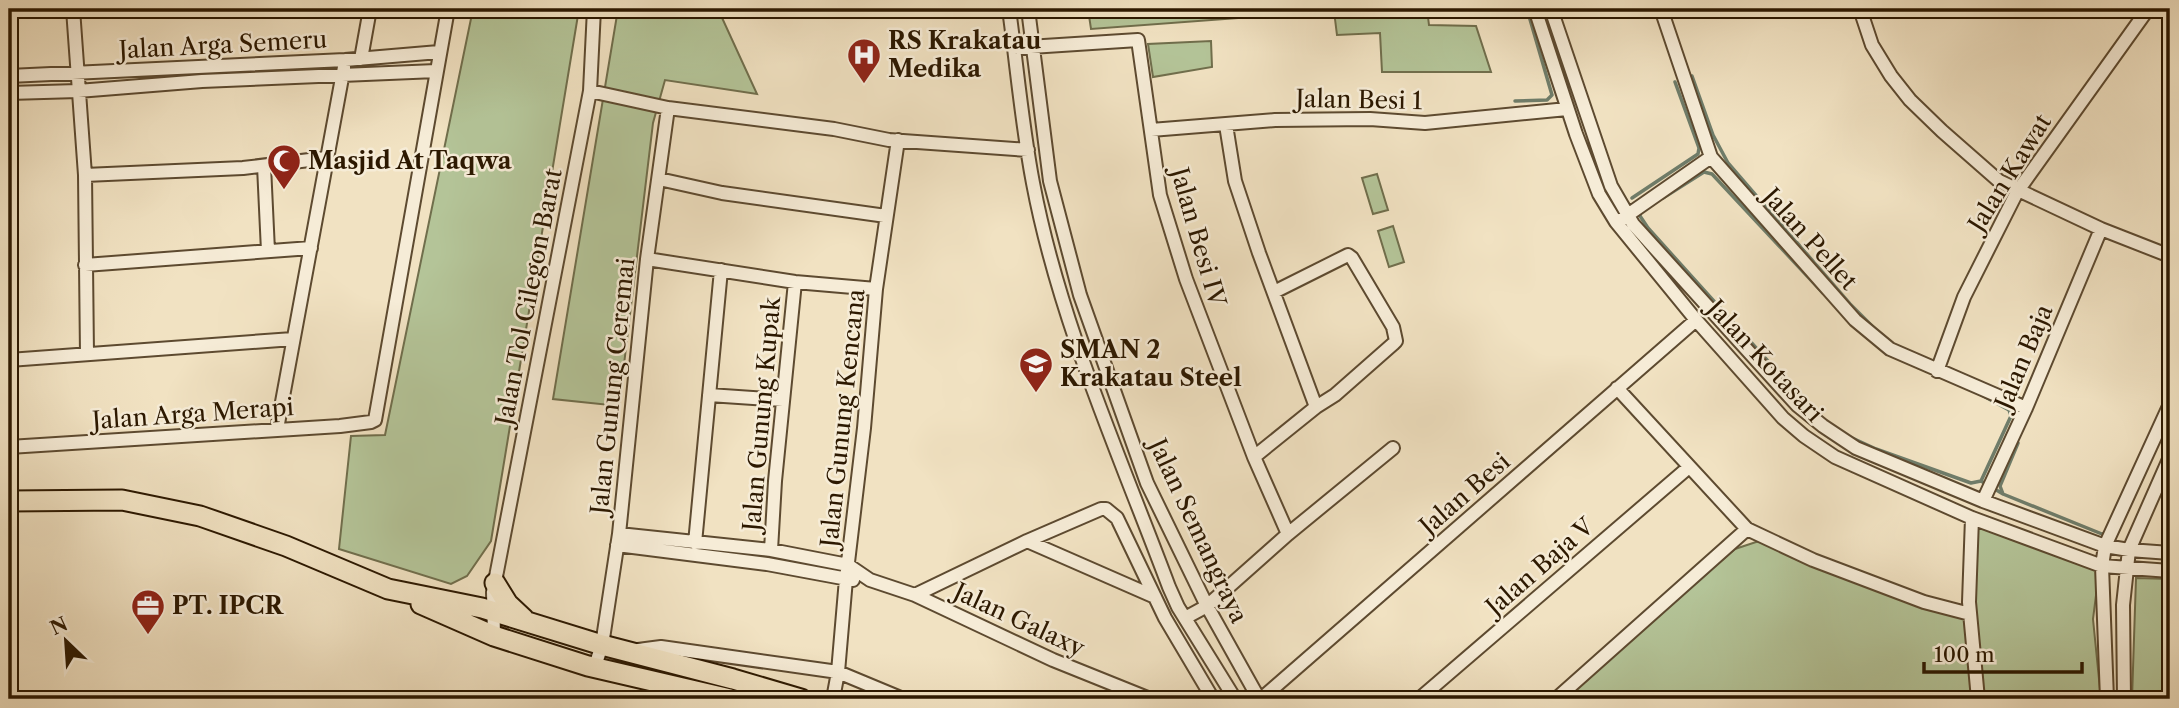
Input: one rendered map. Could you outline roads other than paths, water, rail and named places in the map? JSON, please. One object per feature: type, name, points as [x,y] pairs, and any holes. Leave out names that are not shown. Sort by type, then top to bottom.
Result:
[{"type":"highway","points":[[9,501],[122,500],[200,516],[286,546],[486,632],[595,666],[730,699]]},
{"type":"highway","points":[[388,589],[454,602],[492,595],[528,622],[801,699]]},
{"type":"highway","points":[[454,602],[475,594],[492,595],[508,604],[528,622]]},
{"type":"street","points":[[73,9],[85,175],[87,354]]},
{"type":"street","points":[[360,59],[370,9]]},
{"type":"street","points":[[436,71],[448,9]]},
{"type":"street","name":"Jalan Tol Cilegon Barat","points":[[486,632],[590,91],[594,9]]},
{"type":"street","name":"Jalan Semangraya","points":[[1009,9],[1033,183],[1082,356],[1169,587],[1185,618],[1236,699]]},
{"type":"street","name":"Jalan Semangraya","points":[[1028,9],[1050,181],[1080,295],[1147,483],[1207,606],[1260,699]]},
{"type":"street","name":"Jalan Kotasari","points":[[1535,9],[1567,109],[1599,194],[1616,222],[1696,320],[1783,418],[1835,457],[1972,519],[2102,566],[2170,571]]},
{"type":"street","name":"Jalan Kotasari","points":[[1551,9],[1611,186],[1628,214],[1640,233],[1797,405],[1845,442],[1984,499],[2105,546],[2129,551],[2170,553]]},
{"type":"street","name":"Jalan Pellet","points":[[1661,9],[1711,157],[1855,320],[1890,349],[1939,367],[2026,408]]},
{"type":"street","points":[[1860,9],[1872,45],[1910,100],[1999,181],[2017,192],[2101,229],[2170,256]]},
{"type":"street","name":"Jalan Kawat","points":[[1939,367],[1978,265],[2017,192],[2147,10]]},
{"type":"street","name":"Jalan Besi IV","points":[[1033,45],[1138,40],[1160,195],[1186,279],[1254,457],[1288,534]]},
{"type":"street","points":[[1014,48],[1033,45]]},
{"type":"street","name":"Jalan Arga Semeru","points":[[9,76],[345,60],[439,52]]},
{"type":"street","points":[[277,429],[345,60]]},
{"type":"street","name":"Jalan Arga Semeru","points":[[9,93],[436,71]]},
{"type":"street","name":"Jalan Arga Merapi","points":[[9,447],[372,422],[376,416],[436,71]]},
{"type":"street","points":[[590,91],[668,108],[898,140],[1028,150]]},
{"type":"street","name":"Jalan Gunung Ceremai","points":[[595,666],[602,645],[618,539],[647,259],[668,108]]},
{"type":"street","name":"Jalan Besi 1","points":[[1151,130],[1275,120],[1370,119],[1424,123],[1567,109]]},
{"type":"street","points":[[1226,125],[1235,181],[1316,407]]},
{"type":"street","name":"Jalan Gunung Kencana","points":[[833,699],[838,673],[876,289],[898,140]]},
{"type":"street","points":[[1616,222],[1711,157]]},
{"type":"street","points":[[85,175],[264,166],[327,158]]},
{"type":"street","points":[[264,166],[268,251]]},
{"type":"street","points":[[659,179],[722,192],[886,216]]},
{"type":"street","name":"Jalan Baja","points":[[1984,499],[2026,408],[2101,229]]},
{"type":"street","points":[[85,265],[311,248]]},
{"type":"street","points":[[1254,457],[1335,395],[1396,341],[1396,335],[1372,289],[1348,255],[1274,292]]},
{"type":"street","points":[[647,259],[795,282],[876,289]]},
{"type":"street","points":[[695,543],[721,270]]},
{"type":"street","name":"Jalan Gunung Kupak","points":[[771,550],[795,282]]},
{"type":"street","name":"Jalan Besi","points":[[1260,699],[1696,320]]},
{"type":"street","points":[[9,360],[293,338]]},
{"type":"street","points":[[1618,388],[1747,528],[1813,560],[1924,602],[1970,614]]},
{"type":"street","points":[[709,395],[783,400]]},
{"type":"street","points":[[2107,699],[2102,566],[2105,546],[2170,404]]},
{"type":"street","points":[[1835,457],[1845,442]]},
{"type":"street","points":[[1185,618],[1207,606],[1288,534],[1393,448]]},
{"type":"street","points":[[2124,699],[2123,605],[2129,551],[2170,457]]},
{"type":"street","name":"Jalan Baja V","points":[[1419,699],[1689,467]]},
{"type":"street","points":[[915,595],[1027,541],[1106,509],[1117,518],[1165,618],[1213,699]]},
{"type":"street","points":[[1972,519],[1970,614],[1978,699]]},
{"type":"street","points":[[1556,699],[1747,528]]},
{"type":"street","name":"Jalan Galaxy","points":[[618,539],[771,550],[848,565],[870,580],[915,595],[1053,660],[1150,699]]},
{"type":"street","name":"Jalan Galaxy","points":[[618,539],[846,579],[870,580]]},
{"type":"street","points":[[1027,541],[1155,597]]},
{"type":"street","points":[[628,652],[661,647],[838,673],[903,699]]},
{"type":"waterway","points":[[1515,101],[1547,100],[1552,95],[1527,9]]},
{"type":"waterway","points":[[1692,76],[1713,135],[1728,163],[1850,304],[1875,329]]},
{"type":"waterway","points":[[1632,198],[1698,154],[1699,148],[1675,82]]},
{"type":"waterway","points":[[1663,198],[1704,172],[1712,174],[1823,293]]},
{"type":"waterway","points":[[1641,211],[1640,216],[1648,228],[1823,419]]},
{"type":"waterway","points":[[2004,392],[2024,400]]},
{"type":"waterway","points":[[1978,393],[2009,410],[2011,416],[1981,481]]},
{"type":"waterway","points":[[1850,437],[1971,483],[1981,481],[1986,484]]},
{"type":"waterway","points":[[2018,443],[2000,486],[2003,494],[2102,534],[2107,532]]},
{"type":"waterway","points":[[1993,488],[2003,494]]},
{"type":"place","name":"RS Krakatau Medika","points":[[864,85]]},
{"type":"place","name":"Masjid At Taqwa","points":[[284,191]]},
{"type":"place","name":"SMAN 2 Krakatau Steel","points":[[1036,394]]},
{"type":"place","name":"PT. IPCR","points":[[148,636]]}]
